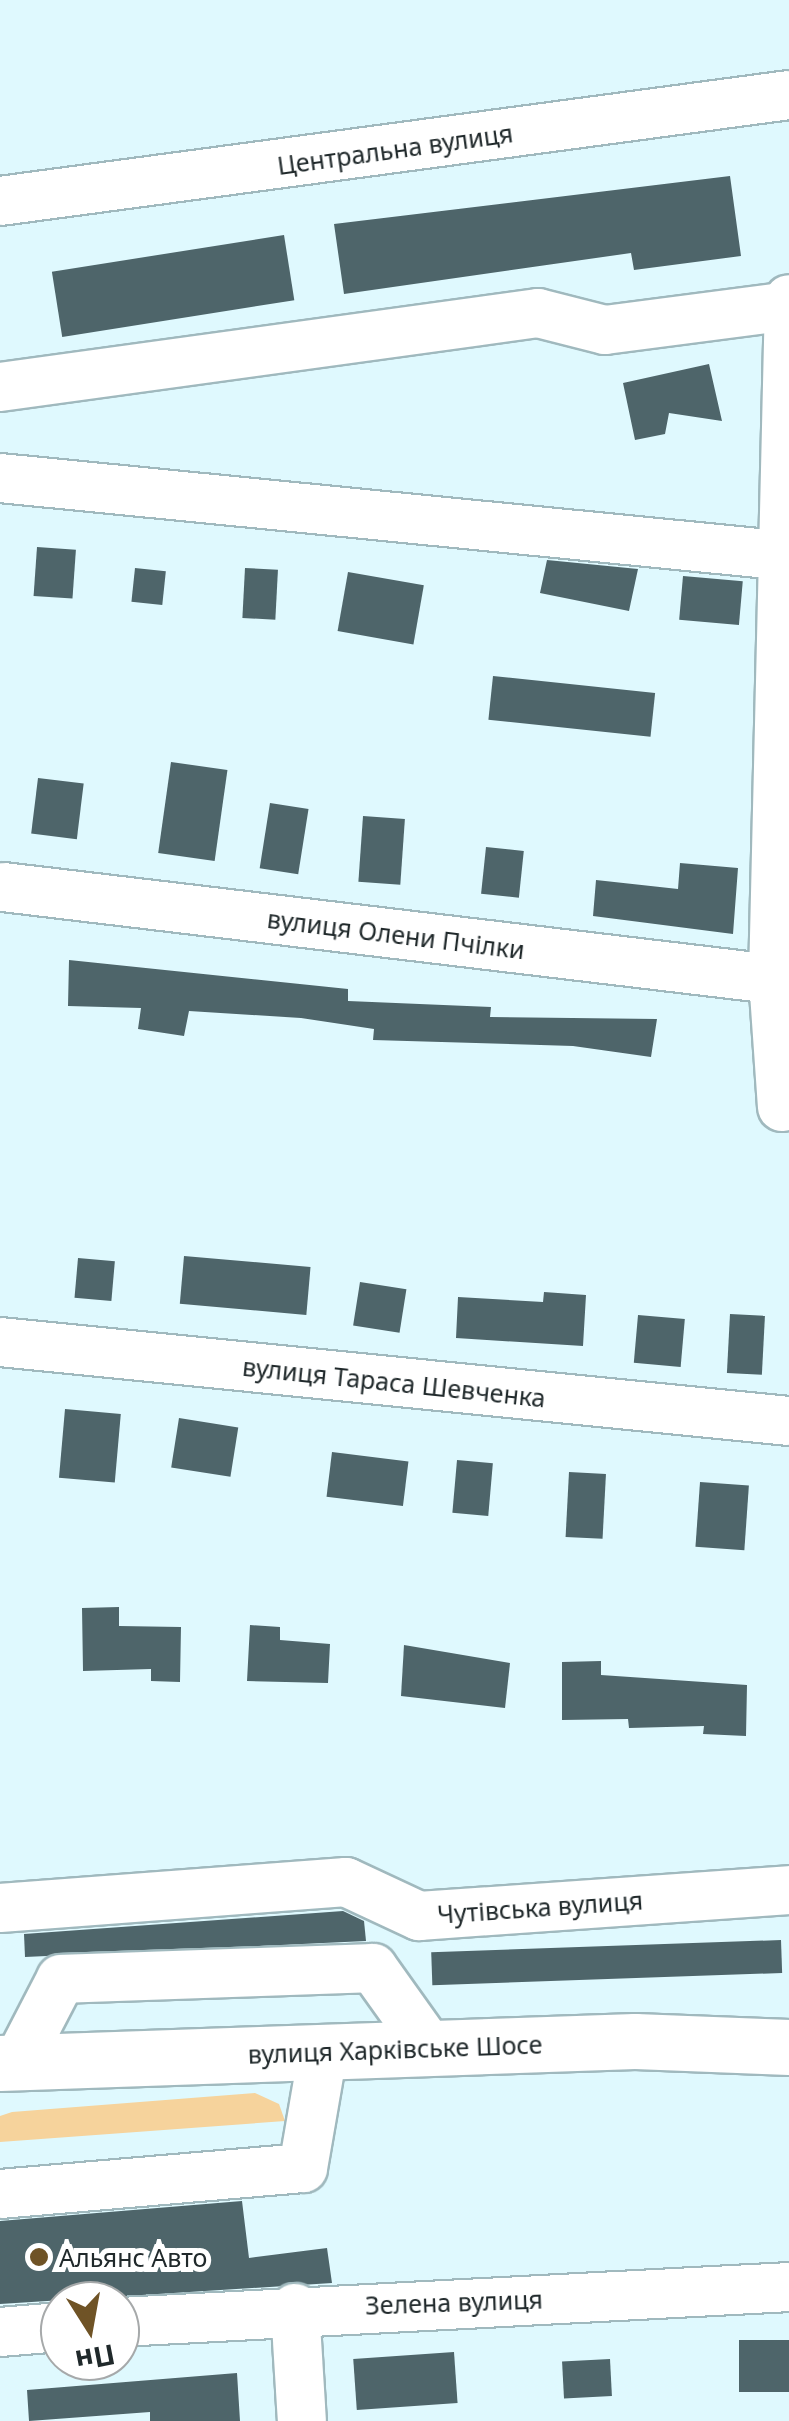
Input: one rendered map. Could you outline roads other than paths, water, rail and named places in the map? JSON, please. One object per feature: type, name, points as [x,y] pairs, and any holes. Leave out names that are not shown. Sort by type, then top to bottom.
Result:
[{"type":"highway","name":"вулиця Харківське Шосе","points":[[9,2062],[430,2048],[789,2046]]},
{"type":"street","name":"Центральна вулиця","points":[[0,201],[789,95]]},
{"type":"street","points":[[0,386],[538,313],[604,330],[789,302],[782,1107]]},
{"type":"street","points":[[0,478],[786,556]]},
{"type":"street","name":"вулиця Олени Пчілки","points":[[3,887],[781,980]]},
{"type":"street","name":"вулиця Тараса Шевченка","points":[[0,1342],[789,1421]]},
{"type":"street","name":"Чутівська вулиця","points":[[0,1908],[346,1882],[418,1916],[789,1890]]},
{"type":"street","points":[[9,2062],[61,1980],[373,1968],[430,2048]]},
{"type":"street","points":[[0,2194],[303,2168],[323,2052]]},
{"type":"street","name":"Зелена вулиця","points":[[140,2320],[295,2308],[789,2287]]},
{"type":"street","points":[[295,2308],[302,2421]]},
{"type":"street","points":[[0,2332],[40,2329]]},
{"type":"place","name":"Альянс Авто","points":[[39,2257]]}]
